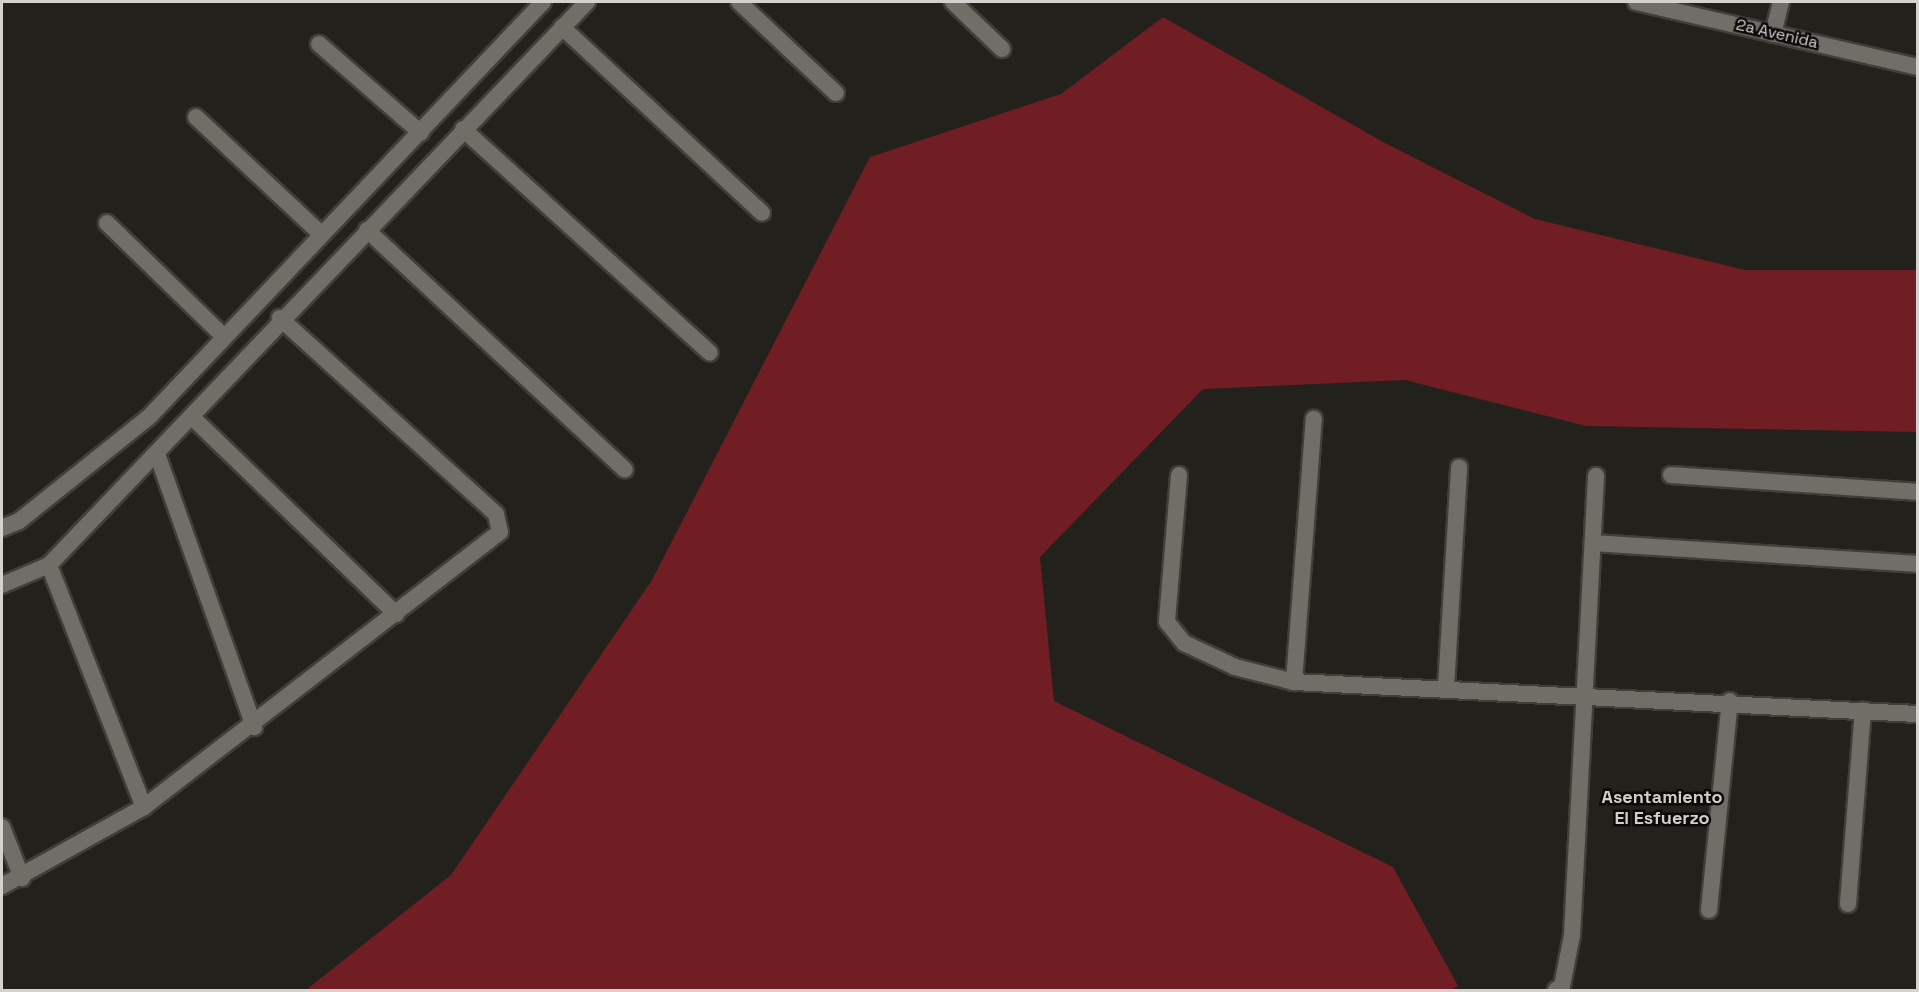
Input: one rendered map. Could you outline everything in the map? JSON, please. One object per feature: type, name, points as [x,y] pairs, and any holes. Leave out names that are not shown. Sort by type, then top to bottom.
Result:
[{"type":"street","points":[[2,528],[19,521],[149,417],[543,2]]},
{"type":"street","points":[[2,585],[49,565],[192,417],[280,318],[587,2]]},
{"type":"street","points":[[739,2],[836,93]]},
{"type":"street","points":[[953,2],[1002,49]]},
{"type":"street","name":"2a Avenida","points":[[1636,2],[1917,67]]},
{"type":"street","points":[[1773,34],[1781,2]]},
{"type":"street","points":[[562,27],[762,213]]},
{"type":"street","points":[[319,44],[421,133]]},
{"type":"street","points":[[196,117],[321,234]]},
{"type":"street","points":[[463,129],[710,353]]},
{"type":"street","points":[[107,223],[224,336]]},
{"type":"street","points":[[367,230],[625,470]]},
{"type":"street","points":[[2,886],[22,878],[144,807],[254,728],[500,532],[496,514],[280,318]]},
{"type":"street","points":[[192,417],[396,614]]},
{"type":"street","points":[[1294,682],[1314,419]]},
{"type":"street","points":[[157,454],[254,728]]},
{"type":"street","points":[[1446,688],[1459,467]]},
{"type":"street","points":[[1179,475],[1167,622],[1184,643],[1225,662],[1294,682],[1446,688],[1586,698],[1730,701],[1917,714]]},
{"type":"street","points":[[1671,475],[1917,492]]},
{"type":"street","points":[[1556,990],[1562,986],[1572,935],[1596,476]]},
{"type":"street","points":[[1593,543],[1917,564]]},
{"type":"street","points":[[49,565],[144,807]]},
{"type":"street","points":[[1709,910],[1730,701]]},
{"type":"street","points":[[1848,904],[1863,711]]},
{"type":"street","points":[[2,827],[22,878]]},
{"type":"shaded area","points":[[1163,17],[1383,142],[1535,219],[1745,270],[1917,270],[1917,432],[1586,426],[1405,380],[1203,389],[1040,557],[1054,701],[1393,867],[1458,986],[1451,990],[306,990],[451,875],[652,580],[870,157],[1061,94]]},
{"type":"district","name":"Asentamiento El Esfuerzo","points":[[1662,808]]}]
